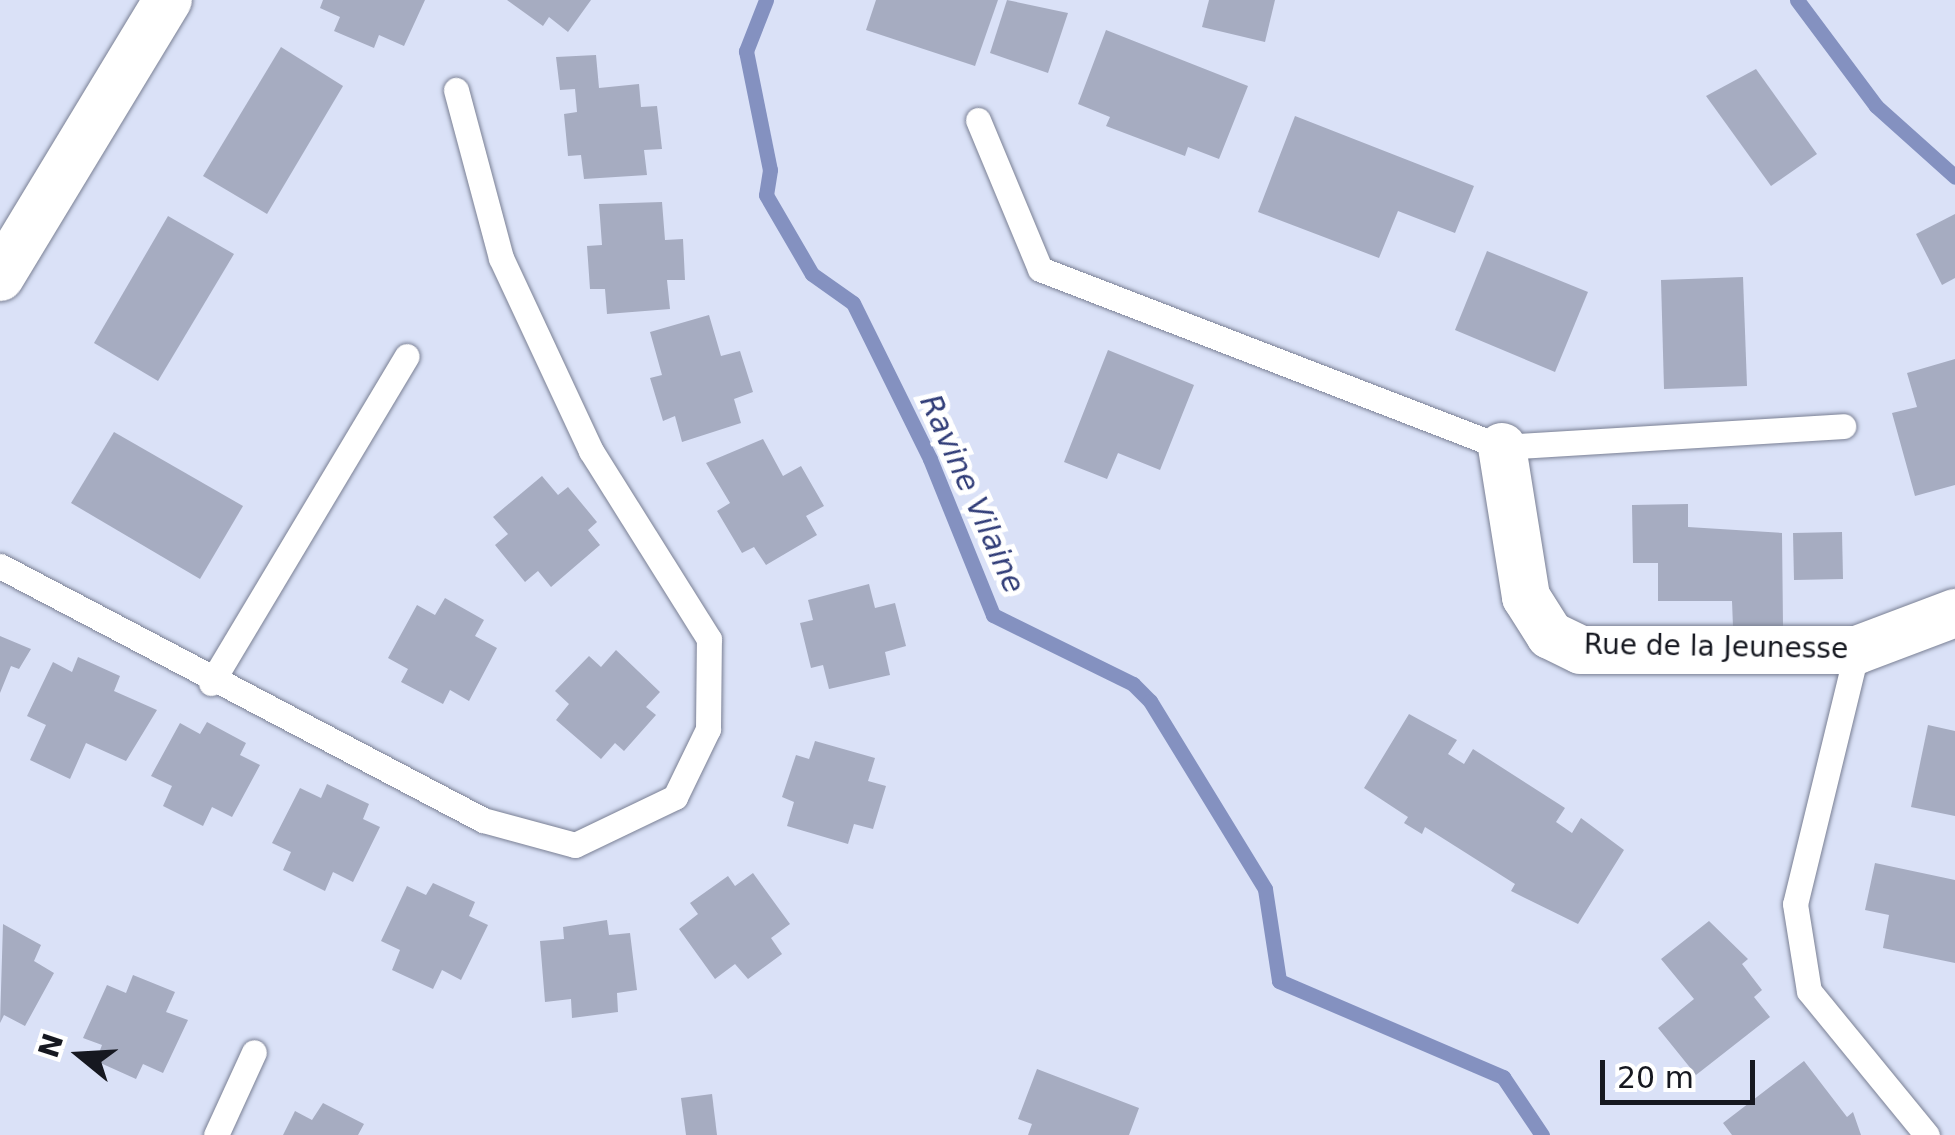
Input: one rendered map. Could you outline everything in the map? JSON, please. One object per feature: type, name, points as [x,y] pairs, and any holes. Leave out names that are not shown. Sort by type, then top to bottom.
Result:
[{"type":"street","points":[[7,246],[168,0]]},
{"type":"street","name":"Rue de la Jeunesse","points":[[1502,446],[1526,597],[1550,635],[1581,650],[1857,650],[1955,612]]},
{"type":"lane","points":[[0,566],[211,683],[484,820],[575,845],[674,796],[708,728],[708,639],[592,451],[501,258],[456,90]]},
{"type":"lane","points":[[978,120],[1040,269],[1502,446],[1842,426]]},
{"type":"lane","points":[[211,683],[407,356]]},
{"type":"lane","points":[[1857,650],[1794,904],[1809,991],[1927,1135]]},
{"type":"lane","points":[[216,1135],[254,1052]]},
{"type":"building","points":[[323,0],[425,0],[404,46],[379,35],[374,48],[334,31],[340,17],[320,8]]},
{"type":"building","points":[[507,0],[591,0],[568,32],[549,17],[543,26]]},
{"type":"building","points":[[876,0],[998,0],[975,66],[866,30]]},
{"type":"building","points":[[1007,0],[1068,13],[1048,73],[990,53]]},
{"type":"building","points":[[1209,0],[1275,0],[1265,42],[1202,27]]},
{"type":"building","points":[[1106,30],[1248,86],[1219,159],[1188,147],[1185,156],[1106,126],[1110,117],[1078,104]]},
{"type":"building","points":[[281,47],[343,86],[267,214],[203,176]]},
{"type":"building","points":[[596,55],[599,88],[639,84],[641,107],[657,106],[662,149],[644,150],[647,175],[584,179],[581,155],[568,156],[564,114],[577,112],[575,89],[560,90],[556,57]]},
{"type":"building","points":[[1756,69],[1817,154],[1771,186],[1706,96]]},
{"type":"building","points":[[1295,116],[1474,186],[1455,233],[1398,211],[1379,258],[1258,212]]},
{"type":"building","points":[[662,202],[665,240],[683,239],[685,280],[667,280],[670,309],[607,314],[605,289],[590,289],[587,246],[602,245],[599,204]]},
{"type":"building","points":[[1955,214],[1955,278],[1942,285],[1916,234]]},
{"type":"building","points":[[168,216],[234,254],[158,381],[94,343]]},
{"type":"building","points":[[1487,251],[1588,292],[1555,372],[1455,330]]},
{"type":"building","points":[[1743,277],[1747,386],[1664,389],[1661,280]]},
{"type":"building","points":[[709,315],[721,356],[740,351],[753,392],[734,399],[741,423],[682,442],[675,416],[663,421],[650,378],[662,375],[650,332]]},
{"type":"building","points":[[1108,350],[1194,385],[1160,470],[1118,453],[1107,479],[1064,462]]},
{"type":"building","points":[[1955,359],[1955,485],[1915,496],[1892,413],[1917,407],[1907,373]]},
{"type":"building","points":[[114,432],[243,506],[200,579],[71,503]]},
{"type":"building","points":[[763,439],[783,476],[801,466],[824,506],[806,516],[817,535],[766,565],[754,547],[742,553],[717,511],[730,503],[706,463]]},
{"type":"building","points":[[542,476],[558,495],[568,487],[597,522],[588,530],[600,545],[551,587],[538,571],[525,582],[495,545],[508,534],[493,517]]},
{"type":"building","points":[[1688,504],[1688,527],[1782,533],[1783,626],[1733,627],[1732,601],[1658,601],[1658,563],[1633,563],[1632,505]]},
{"type":"building","points":[[1842,532],[1843,579],[1794,580],[1793,533]]},
{"type":"building","points":[[869,584],[875,608],[895,603],[906,646],[885,652],[890,675],[829,689],[823,665],[811,668],[800,623],[813,620],[808,600]]},
{"type":"building","points":[[445,598],[484,620],[475,636],[497,648],[469,701],[450,690],[443,704],[401,682],[408,669],[388,658],[417,605],[435,615]]},
{"type":"building","points":[[0,636],[31,649],[19,669],[11,666],[0,693]]},
{"type":"building","points":[[616,650],[660,692],[646,707],[656,715],[624,751],[615,743],[601,759],[556,720],[569,704],[555,691],[589,656],[601,667]]},
{"type":"building","points":[[78,657],[120,676],[114,691],[157,710],[126,761],[86,743],[70,779],[30,760],[46,725],[27,716],[53,662],[72,672]]},
{"type":"building","points":[[1409,714],[1457,740],[1448,754],[1464,764],[1473,749],[1565,808],[1556,822],[1572,833],[1581,818],[1624,850],[1578,924],[1511,891],[1515,884],[1425,827],[1422,834],[1404,823],[1408,817],[1364,788]]},
{"type":"building","points":[[207,722],[246,743],[240,755],[260,765],[232,817],[212,807],[203,826],[163,806],[172,786],[151,776],[180,723],[200,734]]},
{"type":"building","points":[[1928,725],[1955,731],[1955,816],[1911,807]]},
{"type":"building","points":[[815,741],[875,758],[868,781],[886,786],[873,829],[854,824],[848,844],[787,826],[794,802],[782,797],[796,755],[809,759]]},
{"type":"building","points":[[327,784],[369,804],[363,819],[380,827],[353,882],[333,872],[325,891],[283,870],[291,852],[272,843],[300,788],[321,798]]},
{"type":"building","points":[[1875,863],[1955,880],[1955,963],[1883,948],[1889,915],[1865,910]]},
{"type":"building","points":[[753,873],[790,924],[771,938],[782,954],[748,979],[735,964],[715,979],[679,929],[698,914],[690,903],[728,876],[735,886]]},
{"type":"building","points":[[433,883],[475,902],[469,916],[488,925],[461,980],[442,970],[433,989],[392,970],[400,950],[381,941],[407,886],[426,895]]},
{"type":"building","points":[[607,920],[609,935],[630,933],[637,990],[617,993],[618,1012],[572,1018],[571,999],[545,1002],[540,941],[564,939],[563,927]]},
{"type":"building","points":[[1709,921],[1748,959],[1742,964],[1762,990],[1754,997],[1770,1017],[1696,1075],[1658,1028],[1694,999],[1661,959]]},
{"type":"building","points":[[3,924],[41,945],[34,961],[54,973],[25,1026],[4,1015],[0,1023]]},
{"type":"building","points":[[133,975],[175,992],[166,1012],[188,1020],[163,1073],[143,1064],[136,1079],[96,1061],[102,1045],[83,1038],[107,985],[126,993]]},
{"type":"building","points":[[1804,1061],[1847,1117],[1853,1112],[1861,1135],[1732,1135],[1723,1123]]},
{"type":"building","points":[[1037,1069],[1139,1108],[1129,1135],[1028,1135],[1032,1124],[1018,1119]]},
{"type":"building","points":[[712,1094],[717,1135],[686,1135],[681,1098]]},
{"type":"building","points":[[323,1103],[364,1124],[358,1135],[283,1135],[295,1111],[312,1120]]},
{"type":"waterway","name":"Ravine Vilaine","points":[[766,0],[746,51],[770,170],[766,195],[812,274],[853,303],[930,459],[993,615],[1133,684],[1150,701],[1265,889],[1279,981],[1503,1077],[1542,1135]]},
{"type":"waterway","points":[[1797,0],[1876,106],[1955,177]]}]
